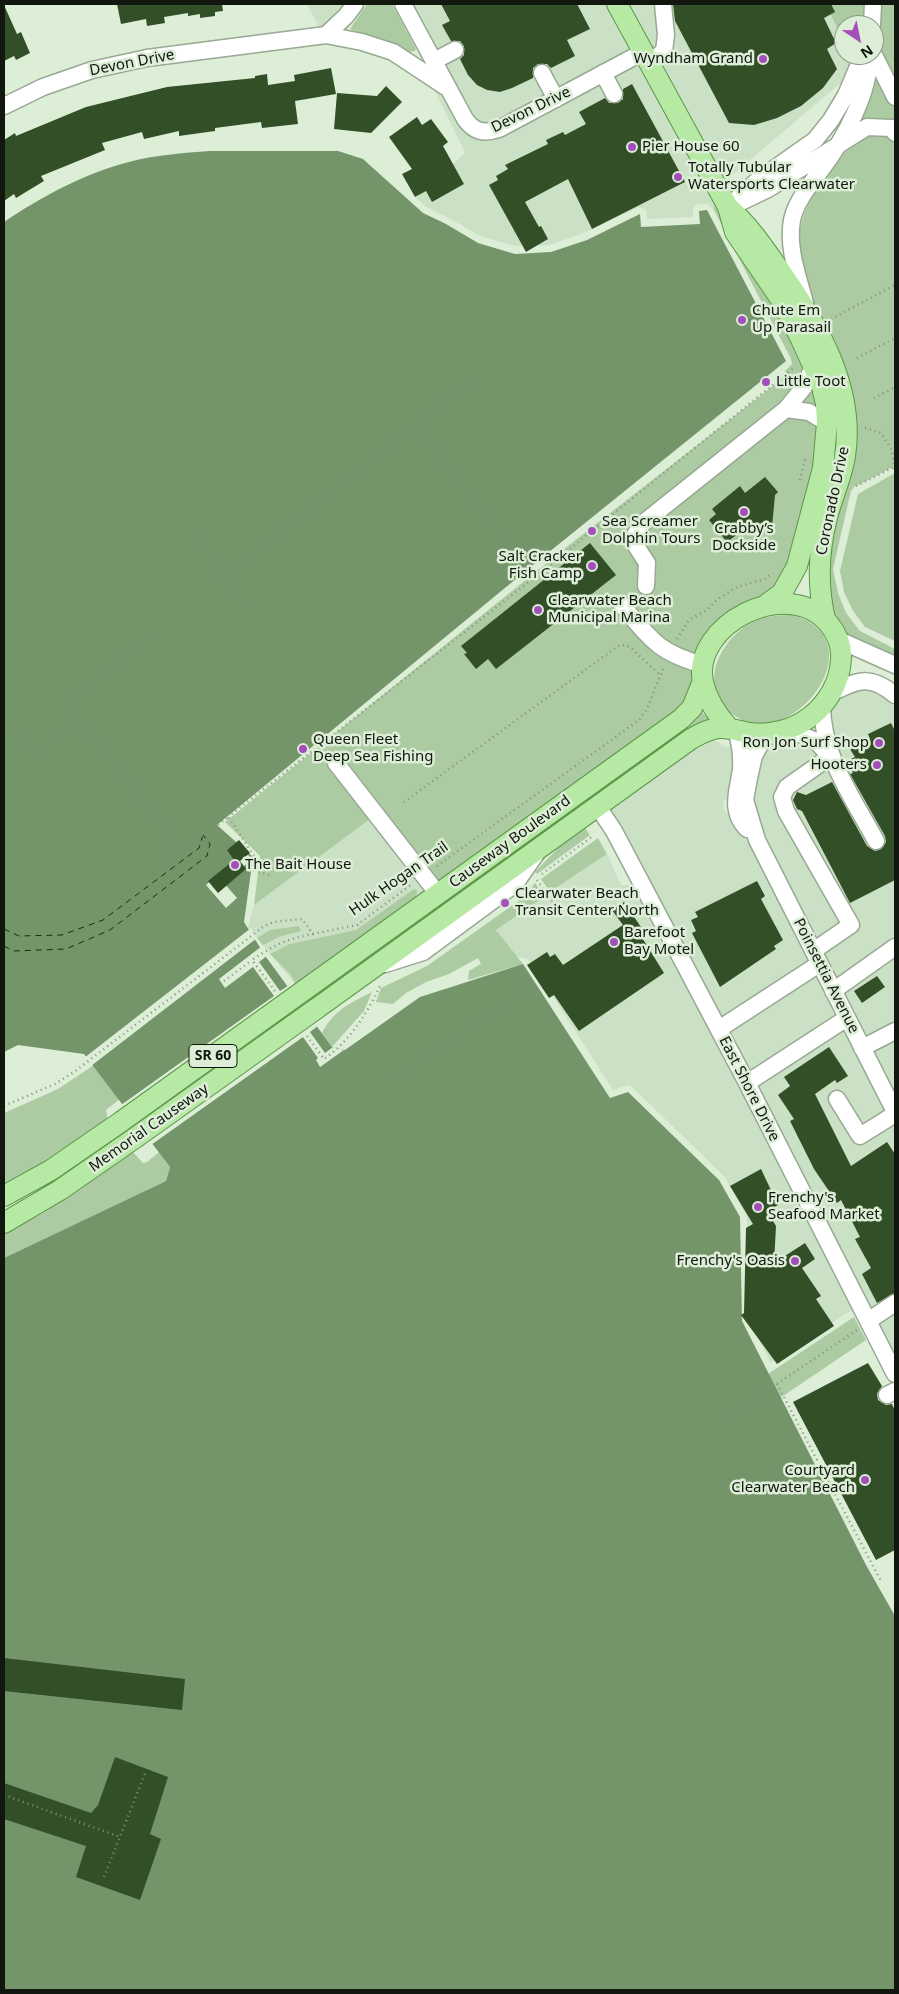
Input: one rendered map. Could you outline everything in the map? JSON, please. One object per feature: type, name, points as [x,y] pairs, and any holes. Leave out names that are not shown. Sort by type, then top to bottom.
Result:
[{"type":"main road","name":"Coronado Drive","points":[[617,4],[728,207],[734,232],[780,298],[805,366],[823,390],[827,423],[823,468],[798,566],[782,593],[767,604]]},
{"type":"main road","name":"Coronado Drive","points":[[728,207],[748,225],[806,308],[840,386],[847,423],[845,457],[826,518],[818,577],[825,619]]},
{"type":"main road","points":[[767,604],[800,604],[814,610],[825,619],[839,640],[841,664],[838,678],[826,699],[809,717],[781,731],[759,734],[732,729],[711,704],[703,673],[709,649],[733,620],[767,604]]},
{"type":"main road","name":"Causeway Boulevard","points":[[303,991],[681,719],[692,708],[703,673]]},
{"type":"main road","name":"Causeway Boulevard","points":[[316,1009],[378,976],[539,849],[691,739],[705,731],[732,729]]},
{"type":"main road","name":"Memorial Causeway","points":[[4,1196],[59,1165],[303,991]]},
{"type":"main road","name":"Memorial Causeway","points":[[4,1223],[60,1190],[316,1009]]},
{"type":"street","points":[[326,35],[346,16],[355,4]]},
{"type":"street","points":[[403,4],[449,89]]},
{"type":"street","points":[[646,57],[664,51],[666,36],[663,4]]},
{"type":"street","name":"Devon Drive","points":[[4,106],[43,86],[92,70],[138,60],[326,35],[362,42],[393,52],[449,89],[470,127],[480,132],[499,129],[603,73],[646,57]]},
{"type":"street","points":[[434,62],[455,50]]},
{"type":"street","points":[[728,207],[758,180],[815,140],[831,120],[846,95],[859,65]]},
{"type":"street","points":[[806,308],[790,242],[793,218],[805,190],[836,148],[864,90],[870,65]]},
{"type":"street","points":[[879,65],[895,97]]},
{"type":"street","points":[[542,73],[556,99]]},
{"type":"street","points":[[603,73],[614,94]]},
{"type":"street","points":[[728,207],[768,189],[867,127],[892,128],[895,133]]},
{"type":"street","points":[[646,586],[647,562],[636,546],[635,535],[642,524],[786,409],[804,387],[805,366]]},
{"type":"street","points":[[786,409],[809,412],[827,423]]},
{"type":"street","points":[[622,604],[660,648],[703,673]]},
{"type":"street","points":[[839,640],[895,665]]},
{"type":"street","points":[[876,842],[831,756],[824,731],[826,699],[857,681],[872,682],[895,695]]},
{"type":"street","name":"Poinsettia Avenue","points":[[732,729],[741,748],[741,768],[734,806],[740,822],[757,840]]},
{"type":"street","points":[[781,731],[816,741],[831,756]]},
{"type":"street","name":"Poinsettia Avenue","points":[[781,731],[762,741],[754,756],[745,800],[757,840],[895,1113]]},
{"type":"street","points":[[719,1029],[816,958],[851,925],[786,811],[782,797],[787,787],[831,756]]},
{"type":"street","points":[[336,763],[438,894]]},
{"type":"street","name":"East Shore Drive","points":[[598,807],[614,831],[719,1029],[895,1374]]},
{"type":"street","points":[[833,991],[895,947]]},
{"type":"street","points":[[747,1083],[847,1018]]},
{"type":"street","points":[[862,1048],[895,1031]]},
{"type":"street","points":[[837,1099],[860,1136],[895,1113]]},
{"type":"street","points":[[868,1322],[895,1303]]},
{"type":"path","points":[[816,328],[895,284]]},
{"type":"path","points":[[857,358],[895,338]]},
{"type":"path","points":[[793,359],[805,366]]},
{"type":"path","points":[[804,387],[805,366]]},
{"type":"path","points":[[161,865],[231,816],[394,685],[805,366]]},
{"type":"path","points":[[224,578],[468,382]]},
{"type":"path","points":[[874,398],[895,387]]},
{"type":"path","points":[[414,424],[535,577]]},
{"type":"path","points":[[865,428],[881,433],[892,450],[895,471]]},
{"type":"path","points":[[799,486],[806,450]]},
{"type":"path","points":[[856,486],[894,467]]},
{"type":"path","points":[[194,535],[244,604]]},
{"type":"path","name":"Hulk Hogan Trail","points":[[224,981],[278,943],[291,938],[357,925],[639,720],[647,709],[670,653],[689,620],[707,610],[718,599],[737,587],[765,578],[775,572],[778,566]]},
{"type":"path","points":[[152,634],[66,703],[183,849]]},
{"type":"path","points":[[404,802],[618,646],[626,645],[631,648],[660,675]]},
{"type":"path","points":[[9,725],[35,755],[79,721]]},
{"type":"path","points":[[231,816],[229,818],[254,856],[254,870],[269,875]]},
{"type":"path","points":[[536,878],[561,913]]},
{"type":"path","points":[[4,1106],[55,1084],[74,1072],[262,927],[273,922],[302,919],[313,934]]},
{"type":"path","points":[[252,960],[276,993]]},
{"type":"path","points":[[398,1078],[534,985],[523,969],[524,965]]},
{"type":"path","points":[[306,1034],[324,1059],[337,1050],[371,1007],[378,976]]},
{"type":"path","points":[[723,1420],[868,1322]]},
{"type":"path","points":[[775,1385],[882,1583]]},
{"type":"path","points":[[4,1656],[190,1677]]},
{"type":"path","points":[[104,1877],[146,1771]]},
{"type":"path","points":[[4,1795],[120,1837]]},
{"type":"shaded area","points":[[307,4],[344,4],[323,26],[319,27]]},
{"type":"shaded area","points":[[367,4],[392,4],[416,49],[415,51],[408,52],[350,29]]},
{"type":"shaded area","points":[[412,4],[608,4],[632,48],[495,121],[482,123],[471,115],[458,90],[459,87],[454,83]]},
{"type":"shaded area","name":"Wyndham Grand","points":[[625,4],[825,4],[834,22],[834,65],[850,65],[842,82],[723,183]]},
{"type":"shaded area","points":[[825,4],[865,4],[864,15],[834,15],[834,22]]},
{"type":"shaded area","points":[[882,4],[895,4],[895,466],[854,487],[851,491],[833,569],[838,593],[846,613],[860,631],[895,649],[895,656],[845,635],[832,615],[826,578],[834,521],[853,461],[798,242],[800,228],[808,205],[842,154],[847,151],[845,148],[871,95],[877,76],[877,65],[884,65],[884,15],[881,15]]},
{"type":"shaded area","points":[[640,63],[715,201],[714,210],[708,204],[698,204],[693,208],[693,217],[647,219],[646,210],[639,207],[584,233],[549,245],[515,246],[480,236],[426,207],[416,198],[465,153],[433,87],[443,94],[464,131],[477,139],[492,140],[503,136]]},
{"type":"shaded area","points":[[210,151],[338,151],[363,159],[423,213],[478,243],[515,254],[551,252],[587,240],[640,214],[641,227],[700,224],[699,211],[707,210],[786,361],[528,569],[217,825],[253,857],[244,922],[266,957],[332,1047],[345,1050],[420,997],[523,964],[610,1098],[628,1092],[719,1180],[740,1217],[742,1321],[866,1565],[895,1616],[895,1990],[4,1990],[4,1258],[166,1181],[170,1167],[84,1054],[18,1045],[4,1052],[4,222],[64,187],[96,172],[159,156]]},
{"type":"shaded area","points":[[715,201],[716,208],[733,230],[794,340],[816,392],[818,423],[815,457],[796,541],[788,566],[779,583],[766,595],[758,597],[693,675],[694,681],[690,692],[684,703],[672,717],[433,887],[377,814],[254,905],[260,856],[225,822],[569,545],[787,375],[785,371],[792,364],[791,359],[714,210]]},
{"type":"shaded area","points":[[895,473],[895,641],[865,627],[853,611],[844,592],[840,571],[858,494]]},
{"type":"shaded area","points":[[792,615],[818,629],[829,649],[826,672],[814,694],[795,712],[772,723],[747,722],[724,706],[717,695],[714,683],[718,659],[732,638],[751,623],[771,616]]},
{"type":"shaded area","points":[[859,689],[871,691],[885,697],[895,707],[895,1096],[766,842],[768,840],[763,836],[753,801],[761,759],[769,747],[778,741],[784,741],[837,700]]},
{"type":"shaded area","points":[[702,712],[709,720],[581,811],[581,800]]},
{"type":"shaded area","points":[[711,738],[726,747],[732,746],[733,748],[733,766],[727,799],[723,801],[725,812],[728,813],[735,827],[750,844],[895,1129],[895,1292],[870,1309],[621,827],[609,809],[696,746]]},
{"type":"shaded area","points":[[575,804],[574,816],[332,987],[330,984],[351,966]]},
{"type":"shaded area","points":[[377,814],[433,887],[296,985],[248,927],[254,905]]},
{"type":"shaded area","points":[[585,828],[590,835],[537,874],[535,872],[563,843]]},
{"type":"shaded area","points":[[598,838],[607,854],[550,892],[541,879]]},
{"type":"shaded area","points":[[607,854],[621,885],[629,885],[637,890],[651,912],[854,1312],[850,1311],[771,1363],[749,1320],[747,1217],[725,1177],[632,1087],[628,1085],[613,1090],[532,964],[527,959],[517,957],[496,930]]},
{"type":"shaded area","points":[[535,883],[544,897],[496,930],[523,964],[468,980],[469,971],[481,964],[478,958],[449,974],[426,982],[406,993],[393,1004],[376,1002],[381,988],[427,966],[524,897]]},
{"type":"shaded area","points":[[414,889],[417,890],[416,897],[296,985],[290,974],[270,954],[290,944],[356,930]]},
{"type":"shaded area","points":[[299,926],[301,931],[279,937],[263,945],[257,938],[270,930]]},
{"type":"shaded area","points":[[372,992],[364,1011],[332,1047],[322,1033],[332,1018],[343,1008]]},
{"type":"shaded area","points":[[94,1065],[120,1099],[106,1110],[108,1121],[88,1137],[4,1188],[4,1113],[58,1089]]},
{"type":"shaded area","points":[[133,1152],[143,1163],[159,1152],[170,1167],[166,1181],[4,1258],[4,1234],[45,1212]]},
{"type":"shaded area","points":[[895,1313],[895,1357],[878,1325]]},
{"type":"shaded area","points":[[854,1317],[866,1340],[780,1398],[768,1374]]},
{"type":"pier","points":[[246,851],[251,860],[224,883],[237,898],[226,908],[206,885]]},
{"type":"pier","points":[[251,928],[257,938],[91,1066],[84,1058]]},
{"type":"pier","points":[[262,946],[268,955],[259,962],[280,991],[291,984],[319,1025],[310,1032],[325,1053],[333,1047],[344,1050],[320,1067],[316,1060],[318,1058],[303,1037],[151,1145],[121,1105],[274,996],[253,967],[225,988],[219,979]]},
{"type":"building","points":[[117,4],[222,4],[223,11],[215,12],[215,16],[200,18],[200,14],[188,16],[188,13],[164,17],[165,23],[147,26],[146,19],[121,24]]},
{"type":"building","points":[[441,4],[577,4],[590,29],[567,40],[575,56],[551,68],[547,64],[538,64],[533,68],[533,78],[512,88],[500,92],[487,90],[477,85],[468,75],[460,59],[464,55],[464,46],[460,41],[451,41],[442,25],[450,21]]},
{"type":"building","name":"Wyndham Grand","points":[[673,4],[831,4],[835,12],[824,18],[834,39],[834,44],[827,49],[837,69],[823,88],[801,106],[777,118],[754,125],[729,123],[675,21]]},
{"type":"building","points":[[4,5],[17,34],[21,32],[30,53],[16,60],[14,56],[4,61]]},
{"type":"building","points":[[331,68],[336,94],[295,101],[298,124],[262,128],[261,122],[215,128],[215,131],[179,136],[179,131],[144,139],[142,132],[102,143],[105,150],[41,176],[44,181],[16,198],[14,194],[4,201],[4,140],[15,133],[16,136],[86,107],[167,87],[255,78],[255,76],[267,74],[268,85],[295,81],[294,75]]},
{"type":"building","points":[[632,84],[685,182],[592,229],[568,179],[525,202],[548,239],[526,252],[489,185],[498,180],[496,176],[508,169],[505,165],[548,144],[546,140],[563,132],[565,135],[586,124],[579,112],[605,98],[609,103],[618,103],[623,99],[623,89]]},
{"type":"building","points":[[386,86],[402,102],[371,133],[334,129],[337,93],[377,96]]},
{"type":"building","points":[[417,117],[422,125],[431,119],[448,142],[443,146],[464,184],[432,202],[426,191],[415,197],[402,174],[412,169],[389,137]]},
{"type":"building","name":"Crabby’s Dockside","points":[[765,477],[778,492],[775,495],[772,527],[754,526],[745,532],[743,530],[727,542],[709,520],[716,514],[712,509],[740,486],[745,493]]},
{"type":"building","name":"Clearwater Beach Municipal Marina","points":[[590,543],[616,575],[496,669],[488,659],[476,669],[464,654],[467,653],[461,646]]},
{"type":"building","points":[[891,723],[895,731],[895,880],[850,903],[802,811],[797,809],[793,800],[797,792],[806,795],[832,782],[867,846],[875,851],[881,849],[886,842],[885,836],[850,774],[853,773],[847,761],[855,757],[850,749],[870,739],[868,734]]},
{"type":"building","name":"The Bait House","points":[[239,840],[250,853],[240,861],[246,869],[218,893],[208,881],[234,860],[227,850]]},
{"type":"building","points":[[757,881],[765,896],[761,899],[783,940],[774,946],[776,949],[720,987],[692,933],[696,931],[691,920],[698,917],[695,912]]},
{"type":"building","points":[[624,902],[645,933],[641,936],[664,973],[579,1031],[554,995],[549,998],[527,965],[547,952],[550,957],[555,954],[563,965],[623,925],[612,910]]},
{"type":"building","points":[[877,976],[885,987],[862,1003],[854,991]]},
{"type":"building","points":[[829,1047],[848,1076],[837,1083],[835,1080],[815,1094],[851,1166],[887,1142],[895,1154],[895,1293],[877,1303],[862,1274],[871,1268],[855,1239],[860,1237],[841,1200],[837,1203],[814,1169],[790,1121],[794,1119],[778,1095],[790,1086],[784,1077]]},
{"type":"building","points":[[761,1169],[778,1205],[767,1211],[776,1226],[774,1263],[805,1243],[815,1259],[802,1268],[821,1296],[816,1299],[834,1326],[777,1364],[741,1315],[744,1313],[746,1228],[753,1224],[730,1186]]},
{"type":"building","name":"Courtyard Clearwater Beach","points":[[868,1363],[882,1386],[877,1394],[878,1400],[886,1405],[892,1404],[895,1411],[895,1550],[876,1560],[793,1402]]},
{"type":"building","points":[[4,1658],[185,1679],[182,1710],[4,1691]]},
{"type":"building","points":[[115,1757],[168,1777],[150,1834],[161,1839],[140,1900],[76,1877],[86,1846],[4,1819],[4,1783],[91,1813],[98,1805]]},
{"type":"ferry route","points":[[4,929],[19,936],[62,935],[103,920],[199,848],[203,835]]},
{"type":"ferry route","points":[[4,946],[13,951],[66,949],[110,930],[207,856],[210,844],[203,835]]},
{"type":"place","name":"Wyndham Grand","points":[[763,59]]},
{"type":"place","name":"Pier House 60","points":[[632,147]]},
{"type":"place","name":"Totally Tubular Watersports Clearwater","points":[[678,177]]},
{"type":"place","name":"Chute Em Up Parasail","points":[[742,320]]},
{"type":"place","name":"Little Toot","points":[[766,382]]},
{"type":"place","name":"Crabby’s Dockside","points":[[744,512]]},
{"type":"place","name":"Sea Screamer Dolphin Tours","points":[[592,531]]},
{"type":"place","name":"Salt Cracker Fish Camp","points":[[592,566]]},
{"type":"place","name":"Clearwater Beach Municipal Marina","points":[[538,610]]},
{"type":"place","name":"Ron Jon Surf Shop","points":[[879,743]]},
{"type":"place","name":"Queen Fleet Deep Sea Fishing","points":[[303,749]]},
{"type":"place","name":"Hooters","points":[[877,765]]},
{"type":"place","name":"The Bait House","points":[[235,865]]},
{"type":"place","name":"Clearwater Beach Transit Center North","points":[[505,903]]},
{"type":"place","name":"Barefoot Bay Motel","points":[[614,942]]},
{"type":"place","name":"Frenchy's Seafood Market","points":[[758,1207]]},
{"type":"place","name":"Frenchy's Oasis","points":[[795,1261]]},
{"type":"place","name":"Courtyard Clearwater Beach","points":[[865,1480]]}]
